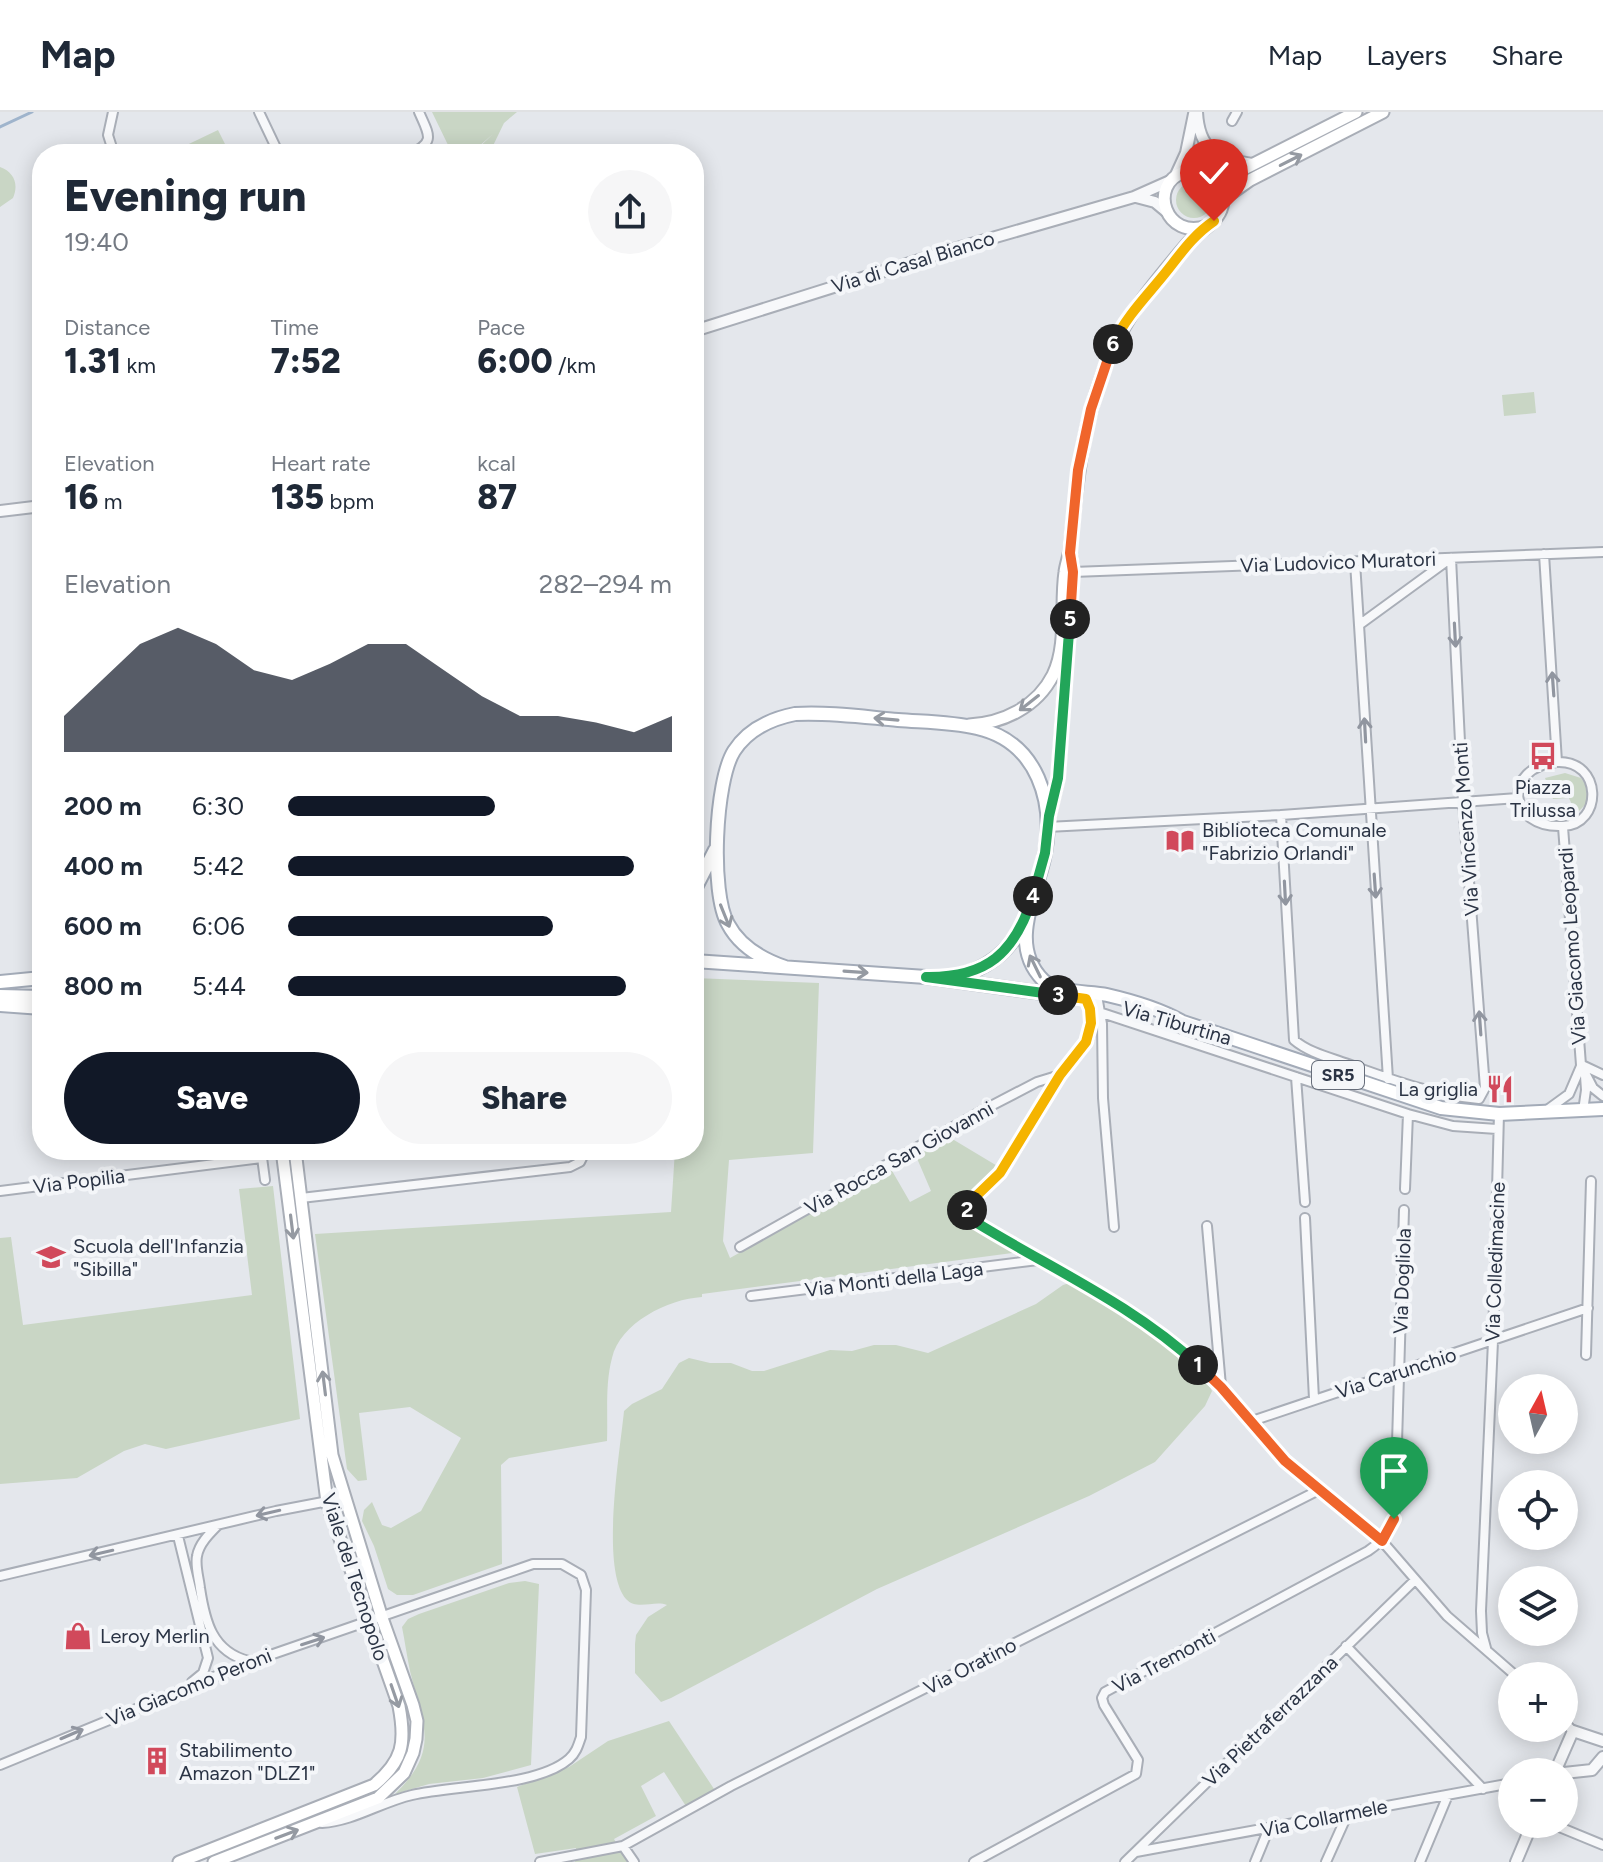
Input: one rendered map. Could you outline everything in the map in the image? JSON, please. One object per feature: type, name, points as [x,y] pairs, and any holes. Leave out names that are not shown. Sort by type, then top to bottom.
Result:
[{"type":"main road","points":[[1175,260],[1182,237],[1177,224],[1167,212],[1164,195],[1173,178],[1191,170],[1229,174],[1356,112]]},
{"type":"main road","points":[[1223,199],[1244,184],[1383,112]]},
{"type":"main road","points":[[964,726],[986,723],[1015,714],[1026,707],[1046,686],[1059,657],[1065,571],[1070,553],[1082,447],[1108,358],[1127,318],[1191,239],[1219,215],[1223,199],[1221,189],[1205,173]]},
{"type":"main road","points":[[1177,224],[1193,229],[1207,226]]},
{"type":"main road","points":[[1070,553],[1073,572],[1058,778],[1043,862],[1028,913],[1026,937],[1032,961],[1042,980],[1048,984],[1138,1003],[1181,1021]]},
{"type":"main road","points":[[785,967],[770,962],[745,946],[727,924],[719,898],[718,839],[726,768],[734,751],[746,737],[777,718],[810,713],[981,729],[1023,754],[1041,781],[1048,821]]},
{"type":"main road","points":[[704,873],[718,839]]},
{"type":"main road","points":[[926,977],[965,974],[994,960],[1014,939],[1028,913]]},
{"type":"main road","name":"Via Tiburtina","points":[[704,962],[926,977],[1092,1003],[1181,1021],[1424,1103],[1458,1111],[1499,1114],[1603,1109]]},
{"type":"main road","points":[[0,982],[32,979]]},
{"type":"main road","points":[[0,996],[32,997]]},
{"type":"main road","points":[[0,1005],[32,1007]]},
{"type":"main road","name":"Viale del Tecnopolo","points":[[179,1862],[374,1785],[396,1763],[401,1749],[403,1727],[399,1706],[327,1502],[283,1160]]},
{"type":"main road","name":"Viale del Tecnopolo","points":[[214,1862],[378,1798],[404,1773],[413,1753],[417,1721],[332,1455],[296,1160]]},
{"type":"street","points":[[111,144],[108,135],[113,112]]},
{"type":"street","points":[[259,112],[274,144]]},
{"type":"street","points":[[419,112],[428,132],[426,144]]},
{"type":"street","points":[[1173,178],[1186,153],[1195,112]]},
{"type":"street","points":[[1195,112],[1207,148],[1225,160],[1252,164]]},
{"type":"street","points":[[1190,131],[1194,160],[1205,173]]},
{"type":"street","name":"Via di Casal Bianco","points":[[704,328],[1134,197],[1173,178]]},
{"type":"street","points":[[1134,197],[1155,202],[1167,212]]},
{"type":"street","points":[[0,511],[32,507]]},
{"type":"street","name":"Via Ludovico Muratori","points":[[1073,572],[1603,552]]},
{"type":"street","points":[[1544,554],[1557,762]]},
{"type":"street","points":[[1359,625],[1451,558]]},
{"type":"street","name":"Via Vincenzo Monti","points":[[1388,1079],[1430,1093],[1479,1099],[1485,1088],[1463,803],[1451,558]]},
{"type":"street","points":[[1281,815],[1294,1040],[1315,1052],[1388,1079],[1355,562]]},
{"type":"street","points":[[1557,762],[1574,763],[1585,768],[1601,792],[1589,815],[1579,823],[1563,827],[1533,820],[1522,811],[1518,798],[1521,784],[1529,772],[1540,765],[1557,762]]},
{"type":"street","points":[[1048,821],[1281,815],[1518,798]]},
{"type":"street","name":"Via Giacomo Leopardi","points":[[1563,827],[1586,1090],[1583,1111]]},
{"type":"street","points":[[1092,1003],[1089,1036],[1060,1075],[1000,1173],[971,1201],[967,1209],[974,1221],[1153,1327],[1221,1387],[1285,1461],[1382,1541],[1447,1616],[1502,1662]]},
{"type":"street","points":[[1092,1003],[1408,1114],[1453,1126],[1497,1129]]},
{"type":"street","points":[[1092,1003],[1114,1227]]},
{"type":"street","points":[[1583,1068],[1603,1075]]},
{"type":"street","points":[[1541,1113],[1559,1104],[1573,1088],[1583,1068]]},
{"type":"street","points":[[1583,1068],[1593,1088],[1603,1096]]},
{"type":"street","name":"Via Rocca San Giovanni","points":[[740,1247],[987,1108],[1037,1082],[1060,1075]]},
{"type":"street","points":[[1296,1077],[1305,1202]]},
{"type":"street","points":[[1573,1088],[1583,1111]]},
{"type":"street","points":[[1405,1189],[1408,1114]]},
{"type":"street","name":"Via Colledimacine","points":[[1487,1648],[1482,1633],[1481,1611],[1499,1114]]},
{"type":"street","name":"Via Popilia","points":[[0,1191],[231,1160]]},
{"type":"street","points":[[263,1160],[265,1180]]},
{"type":"street","points":[[301,1198],[570,1167],[581,1160]]},
{"type":"street","points":[[1586,1355],[1591,1181]]},
{"type":"street","name":"Via Dogliola","points":[[1382,1541],[1394,1519],[1404,1210]]},
{"type":"street","points":[[1305,1218],[1314,1399]]},
{"type":"street","points":[[1207,1226],[1221,1387]]},
{"type":"street","name":"Via Monti della Laga","points":[[751,1296],[1038,1260]]},
{"type":"street","name":"Via Carunchio","points":[[1249,1422],[1588,1308]]},
{"type":"street","name":"Via Oratino","points":[[540,1862],[623,1846],[731,1786],[1319,1490]]},
{"type":"street","points":[[0,1576],[218,1524],[344,1498]]},
{"type":"street","points":[[218,1524],[197,1555],[210,1634],[235,1658],[250,1662]]},
{"type":"street","points":[[178,1536],[208,1658],[203,1673],[187,1686]]},
{"type":"street","name":"Via Tremonti","points":[[974,1862],[1136,1774],[1138,1760],[1104,1705],[1102,1698],[1105,1692],[1382,1541]]},
{"type":"street","name":"Via Giacomo Peroni","points":[[0,1765],[250,1662],[533,1564],[554,1563],[576,1570],[585,1582],[586,1590],[581,1737],[576,1751],[566,1761],[532,1776],[412,1795],[338,1822],[313,1823]]},
{"type":"street","name":"Via Pietraferrazzana","points":[[1125,1862],[1415,1580]]},
{"type":"street","points":[[1346,1646],[1483,1789]]},
{"type":"street","points":[[1578,1733],[1603,1741]]},
{"type":"street","points":[[1578,1772],[1592,1770],[1603,1757]]},
{"type":"street","name":"Via Collarmele","points":[[1136,1852],[1498,1786]]},
{"type":"street","points":[[1420,1862],[1448,1795]]},
{"type":"street","points":[[1326,1862],[1348,1813]]},
{"type":"street","points":[[1255,1862],[1269,1828]]},
{"type":"street","points":[[1578,1835],[1603,1845]]},
{"type":"street","points":[[1516,1862],[1526,1838]]},
{"type":"street","points":[[623,1846],[634,1862]]},
{"type":"green space","points":[[432,112],[517,112],[504,123],[494,144],[482,144],[493,134],[482,144],[448,144]]},
{"type":"green space","points":[[218,130],[225,144],[189,144]]},
{"type":"green space","points":[[0,167],[12,175],[15,188],[13,198],[0,207]]},
{"type":"green space","points":[[1194,182],[1207,187],[1212,200],[1207,213],[1194,218],[1181,213],[1176,200],[1181,187]]},
{"type":"green space","points":[[1534,392],[1536,413],[1504,416],[1502,395]]},
{"type":"green space","points":[[1565,773],[1581,778],[1589,790],[1587,803],[1576,814],[1569,798],[1553,799],[1545,778]]},
{"type":"green space","points":[[704,978],[819,983],[813,1153],[729,1160],[723,1241],[730,1258],[891,1169],[910,1202],[931,1191],[916,1156],[949,1137],[999,1167],[966,1195],[962,1207],[1020,1252],[702,1294],[702,1297],[675,1302],[647,1315],[625,1334],[612,1358],[607,1441],[509,1458],[501,1465],[502,1564],[413,1595],[397,1595],[388,1589],[362,1521],[364,1510],[372,1502],[382,1525],[391,1528],[421,1511],[461,1438],[410,1407],[359,1413],[367,1480],[358,1481],[347,1469],[315,1234],[671,1212],[674,1160],[704,1160]]},
{"type":"green space","points":[[273,1186],[300,1419],[166,1449],[145,1444],[124,1451],[77,1478],[0,1484],[0,1238],[11,1237],[23,1325],[252,1295],[239,1189]]},
{"type":"green space","points":[[1073,1282],[1171,1344],[1203,1375],[1212,1391],[1205,1406],[1155,1462],[1089,1496],[877,1589],[661,1702],[635,1673],[635,1644],[636,1635],[648,1617],[667,1605],[640,1605],[626,1599],[618,1584],[614,1563],[614,1509],[624,1411],[662,1389],[679,1363],[689,1358],[764,1371],[830,1350],[852,1351],[874,1345],[896,1345],[928,1353],[1036,1304],[1063,1285]]},
{"type":"green space","points":[[525,1581],[539,1584],[531,1765],[483,1778],[429,1784],[395,1794],[419,1763],[425,1736],[402,1627],[408,1619],[419,1614],[509,1583]]},
{"type":"green space","points":[[669,1721],[720,1798],[691,1814],[664,1772],[641,1786],[656,1816],[614,1839],[627,1862],[575,1862],[576,1848],[535,1854],[517,1787],[569,1767],[608,1741]]},
{"type":"waterway","points":[[0,127],[32,112]]},
{"type":"place","name":"Piazza Trilussa","points":[[1543,756]]},
{"type":"place","name":"Biblioteca Comunale \"Fabrizio Orlandi\"","points":[[1180,841]]},
{"type":"place","name":"La griglia","points":[[1500,1089]]},
{"type":"place","name":"Scuola dell'Infanzia \"Sibilla\"","points":[[51,1257]]},
{"type":"place","name":"Leroy Merlin","points":[[78,1636]]},
{"type":"place","name":"Stabilimento Amazon \"DLZ1\"","points":[[157,1761]]},
{"type":"route","points":[[1214,221],[1191,239],[1127,318],[1108,358],[1087,425],[1073,516],[1070,553],[1073,572],[1058,778],[1043,862],[1028,913],[1014,939],[994,960],[954,977],[926,977],[1086,999],[1090,1009],[1091,1031],[1086,1042],[1060,1075],[997,1178],[969,1203],[969,1217],[1038,1260],[1083,1283],[1164,1335],[1221,1387],[1285,1461],[1382,1541],[1394,1519]]}]
